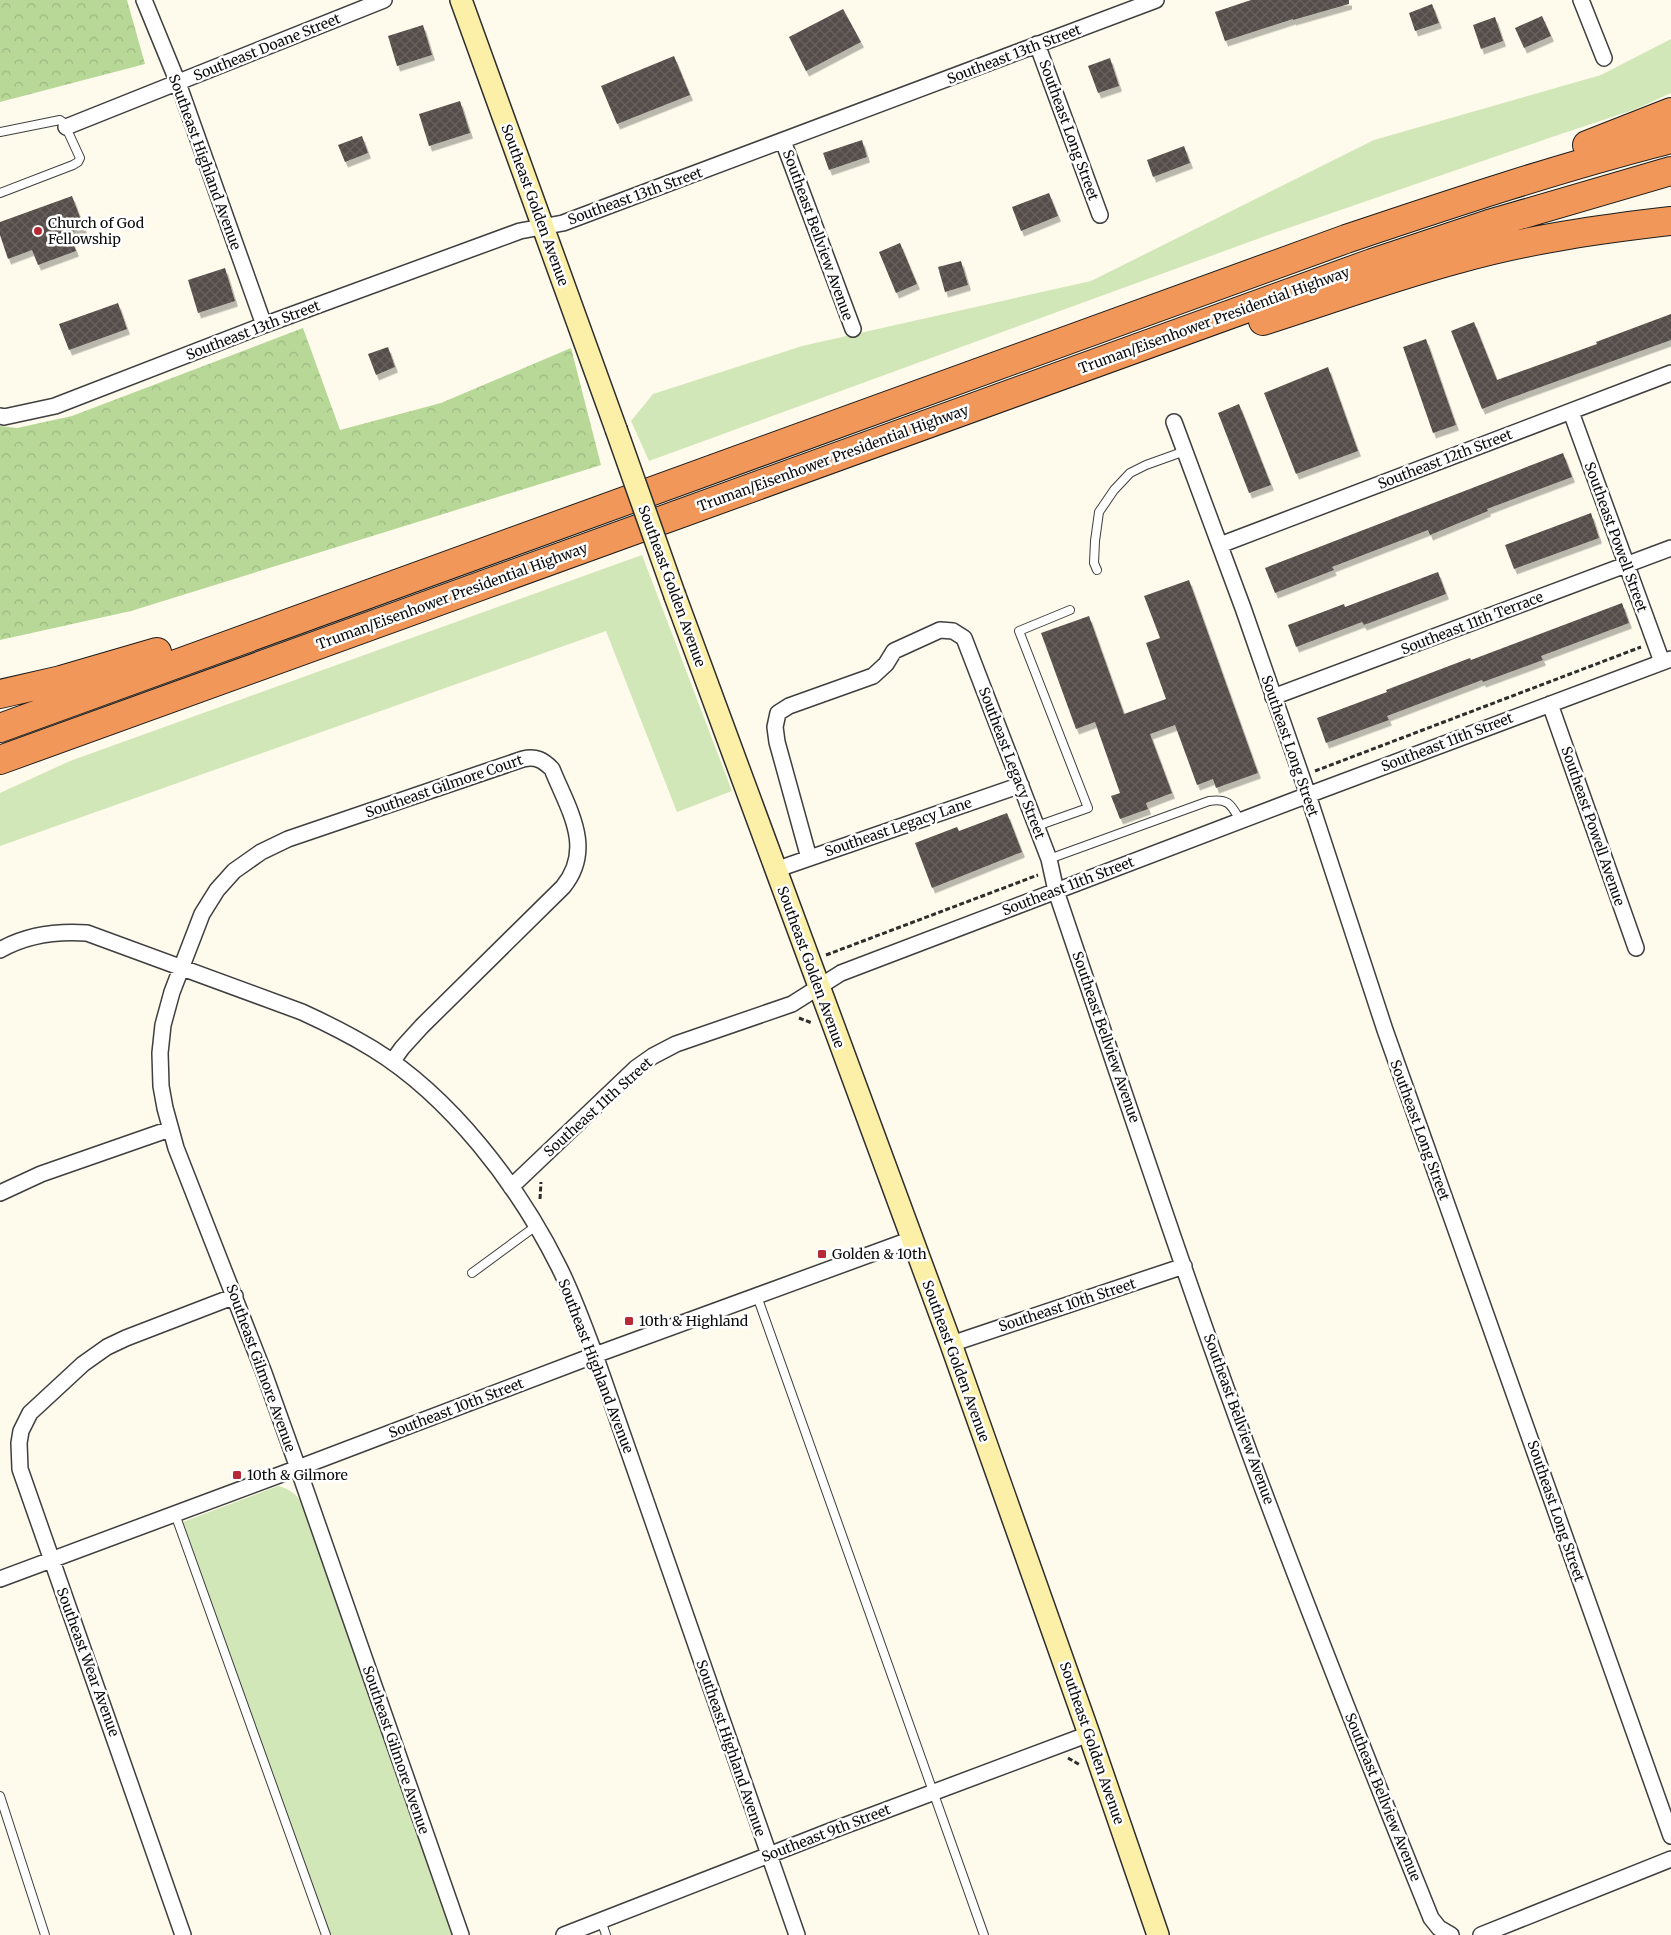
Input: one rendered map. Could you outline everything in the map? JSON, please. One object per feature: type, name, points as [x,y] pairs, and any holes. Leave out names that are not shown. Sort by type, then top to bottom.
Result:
[{"type":"highway","points":[[1445,206],[1557,156],[1671,112]]},
{"type":"highway","points":[[0,728],[1346,239],[1545,175],[1671,139]]},
{"type":"highway","name":"Truman/Eisenhower Presidential Highway","points":[[0,760],[1372,263],[1498,222],[1671,171]]},
{"type":"highway","points":[[1077,369],[1195,341],[1302,309],[1394,277],[1462,258],[1554,237],[1615,227],[1671,221]]},
{"type":"highway","points":[[0,694],[104,668],[246,622],[389,586]]},
{"type":"highway","points":[[0,781],[104,737],[214,682]]},
{"type":"street","name":"Southeast Highland Avenue","points":[[144,0],[178,83],[264,325]]},
{"type":"street","name":"Southeast Doane Street","points":[[66,127],[384,0]]},
{"type":"street","name":"Southeast Golden Avenue","points":[[461,0],[675,596],[951,1344],[1158,1935]]},
{"type":"street","points":[[1581,0],[1604,58]]},
{"type":"street","name":"Southeast 13th Street","points":[[0,416],[4,417],[55,406],[264,325],[520,231],[563,224],[1149,1]]},
{"type":"street","name":"Southeast Long Street","points":[[1037,44],[1100,216]]},
{"type":"street","name":"Southeast Bellview Avenue","points":[[783,141],[853,329]]},
{"type":"street","name":"Southeast 12th Street","points":[[1220,545],[1671,373]]},
{"type":"street","name":"Southeast Powell Street","points":[[1571,412],[1654,641],[1666,661]]},
{"type":"street","name":"Southeast Long Street","points":[[1174,422],[1244,608],[1385,1030],[1671,1836]]},
{"type":"street","name":"Southeast 11th Terrace","points":[[1273,697],[1671,548]]},
{"type":"street","name":"Southeast Legacy Street","points":[[809,858],[778,742],[775,727],[778,714],[789,706],[872,676],[886,664],[894,651],[940,630],[953,631],[964,638],[1050,859],[1056,891]]},
{"type":"street","name":"Southeast 11th Street","points":[[511,1187],[636,1068],[653,1056],[676,1044],[792,1004],[841,973],[1240,820],[1666,661]]},
{"type":"street","name":"Southeast Powell Avenue","points":[[1550,704],[1636,948]]},
{"type":"street","name":"Southeast Gilmore Court","points":[[182,967],[202,914],[217,890],[234,872],[262,852],[288,839],[523,759],[538,758],[552,769],[577,833],[579,853],[573,873],[563,887],[422,1026],[392,1062]]},
{"type":"street","name":"Southeast Legacy Lane","points":[[776,870],[1021,785]]},
{"type":"street","name":"Southeast Bellview Avenue","points":[[1056,891],[1256,1470],[1431,1918],[1439,1928],[1450,1935]]},
{"type":"street","name":"Southeast Highland Avenue","points":[[0,950],[22,940],[42,935],[70,932],[87,933],[302,1012],[336,1028],[392,1062],[437,1100],[463,1126],[511,1187],[536,1226],[558,1267],[595,1355],[797,1935]]},
{"type":"street","name":"Southeast Gilmore Avenue","points":[[182,967],[172,992],[163,1025],[160,1053],[161,1086],[170,1130],[235,1296],[298,1468],[461,1935]]},
{"type":"street","points":[[0,1193],[41,1174],[170,1130]]},
{"type":"street","name":"Southeast 10th Street","points":[[0,1579],[595,1355],[912,1239]]},
{"type":"street","name":"Southeast 10th Street","points":[[951,1344],[1184,1266]]},
{"type":"street","name":"Southeast Wear Avenue","points":[[183,1935],[20,1469],[18,1457],[21,1431],[30,1413],[83,1364],[107,1347],[126,1338],[235,1296]]},
{"type":"street","name":"Southeast 9th Street","points":[[564,1935],[768,1855],[1089,1734]]},
{"type":"street","points":[[1481,1935],[1671,1859]]},
{"type":"lane","points":[[0,132],[60,120],[64,123],[80,158],[78,162],[0,193]]},
{"type":"lane","points":[[1097,570],[1094,563],[1099,512],[1114,490],[1130,473],[1184,450]]},
{"type":"lane","points":[[1037,826],[1088,808],[1019,631],[1070,610]]},
{"type":"lane","points":[[1050,859],[1218,799],[1230,803],[1240,820]]},
{"type":"lane","points":[[472,1273],[536,1226]]},
{"type":"lane","points":[[757,1296],[984,1935]]},
{"type":"lane","points":[[175,1514],[326,1935]]},
{"type":"lane","points":[[0,1796],[45,1935]]},
{"type":"lane","points":[[602,1920],[606,1935]]},
{"type":"path","points":[[1301,777],[1626,654],[1654,641]]},
{"type":"path","points":[[809,962],[1038,875]]},
{"type":"path","points":[[797,1017],[811,1022],[815,1032]]},
{"type":"path","points":[[540,1199],[540,1184],[547,1177]]},
{"type":"green space","points":[[0,0],[127,0],[145,64],[0,102]]},
{"type":"green space","points":[[1671,39],[1671,93],[1636,109],[1271,234],[649,461],[631,421],[653,394],[802,346],[1091,281],[1374,140],[1601,75]]},
{"type":"green space","points":[[303,328],[340,430],[441,403],[571,348],[601,465],[131,611],[0,640],[0,426],[17,428],[72,416]]},
{"type":"green space","points":[[642,555],[732,791],[677,812],[606,631],[0,846],[0,793],[70,761]]},
{"type":"green space","points":[[278,1486],[288,1489],[295,1494],[305,1510],[454,1935],[327,1935],[183,1522]]},
{"type":"building","points":[[1251,0],[1349,0],[1349,4],[1293,19],[1225,41],[1215,12]]},
{"type":"building","points":[[1432,4],[1439,23],[1415,31],[1409,13]]},
{"type":"building","points":[[843,9],[861,42],[806,71],[789,37]]},
{"type":"building","points":[[1542,16],[1551,36],[1524,48],[1515,28]]},
{"type":"building","points":[[1495,17],[1503,41],[1481,49],[1473,25]]},
{"type":"building","points":[[423,25],[432,55],[397,66],[388,36]]},
{"type":"building","points":[[674,56],[690,95],[617,124],[601,86]]},
{"type":"building","points":[[1110,58],[1119,86],[1098,93],[1088,66]]},
{"type":"building","points":[[460,101],[470,133],[429,146],[419,114]]},
{"type":"building","points":[[362,136],[368,153],[345,162],[338,145]]},
{"type":"building","points":[[862,140],[867,157],[829,170],[823,153]]},
{"type":"building","points":[[1184,146],[1190,163],[1153,177],[1147,160]]},
{"type":"building","points":[[1049,193],[1058,216],[1021,231],[1012,207]]},
{"type":"building","name":"Church of God Fellowship","points":[[72,196],[84,228],[69,233],[76,251],[38,265],[32,250],[8,259],[0,235],[0,222]]},
{"type":"building","points":[[900,243],[917,284],[896,293],[879,252]]},
{"type":"building","points":[[961,261],[968,285],[945,292],[938,267]]},
{"type":"building","points":[[225,268],[235,301],[198,313],[188,280]]},
{"type":"building","points":[[118,303],[127,329],[69,350],[59,324]]},
{"type":"building","points":[[1671,314],[1671,340],[1482,409],[1451,331],[1474,322],[1497,380],[1597,344],[1596,342]]},
{"type":"building","points":[[1426,339],[1456,425],[1433,433],[1403,347]]},
{"type":"building","points":[[388,347],[395,367],[376,375],[368,354]]},
{"type":"building","points":[[1328,367],[1358,451],[1296,474],[1264,393]]},
{"type":"building","points":[[1239,404],[1271,485],[1249,493],[1218,413]]},
{"type":"building","points":[[1563,453],[1572,477],[1487,509],[1488,511],[1430,535],[1428,530],[1332,567],[1334,570],[1275,593],[1265,568]]},
{"type":"building","points":[[1591,513],[1599,538],[1514,569],[1505,545]]},
{"type":"building","points":[[1438,572],[1446,594],[1364,625],[1362,622],[1296,647],[1288,625],[1344,604],[1345,607]]},
{"type":"building","points":[[1189,580],[1258,773],[1216,788],[1213,779],[1197,785],[1175,725],[1150,734],[1172,793],[1146,803],[1148,809],[1120,819],[1111,796],[1120,793],[1095,722],[1076,729],[1041,633],[1089,616],[1124,714],[1166,699],[1146,643],[1160,638],[1144,596]]},
{"type":"building","points":[[1622,603],[1629,623],[1541,656],[1543,660],[1483,682],[1482,680],[1387,716],[1389,720],[1326,743],[1317,718],[1470,658],[1471,660]]},
{"type":"building","points":[[1007,813],[1022,852],[932,888],[915,843],[957,827],[959,831]]},
{"type":"place","name":"Church of God Fellowship","points":[[38,231]]},
{"type":"place","name":"Golden & 10th","points":[[822,1254]]},
{"type":"place","name":"10th & Highland","points":[[629,1321]]},
{"type":"place","name":"10th & Gilmore","points":[[237,1475]]}]
